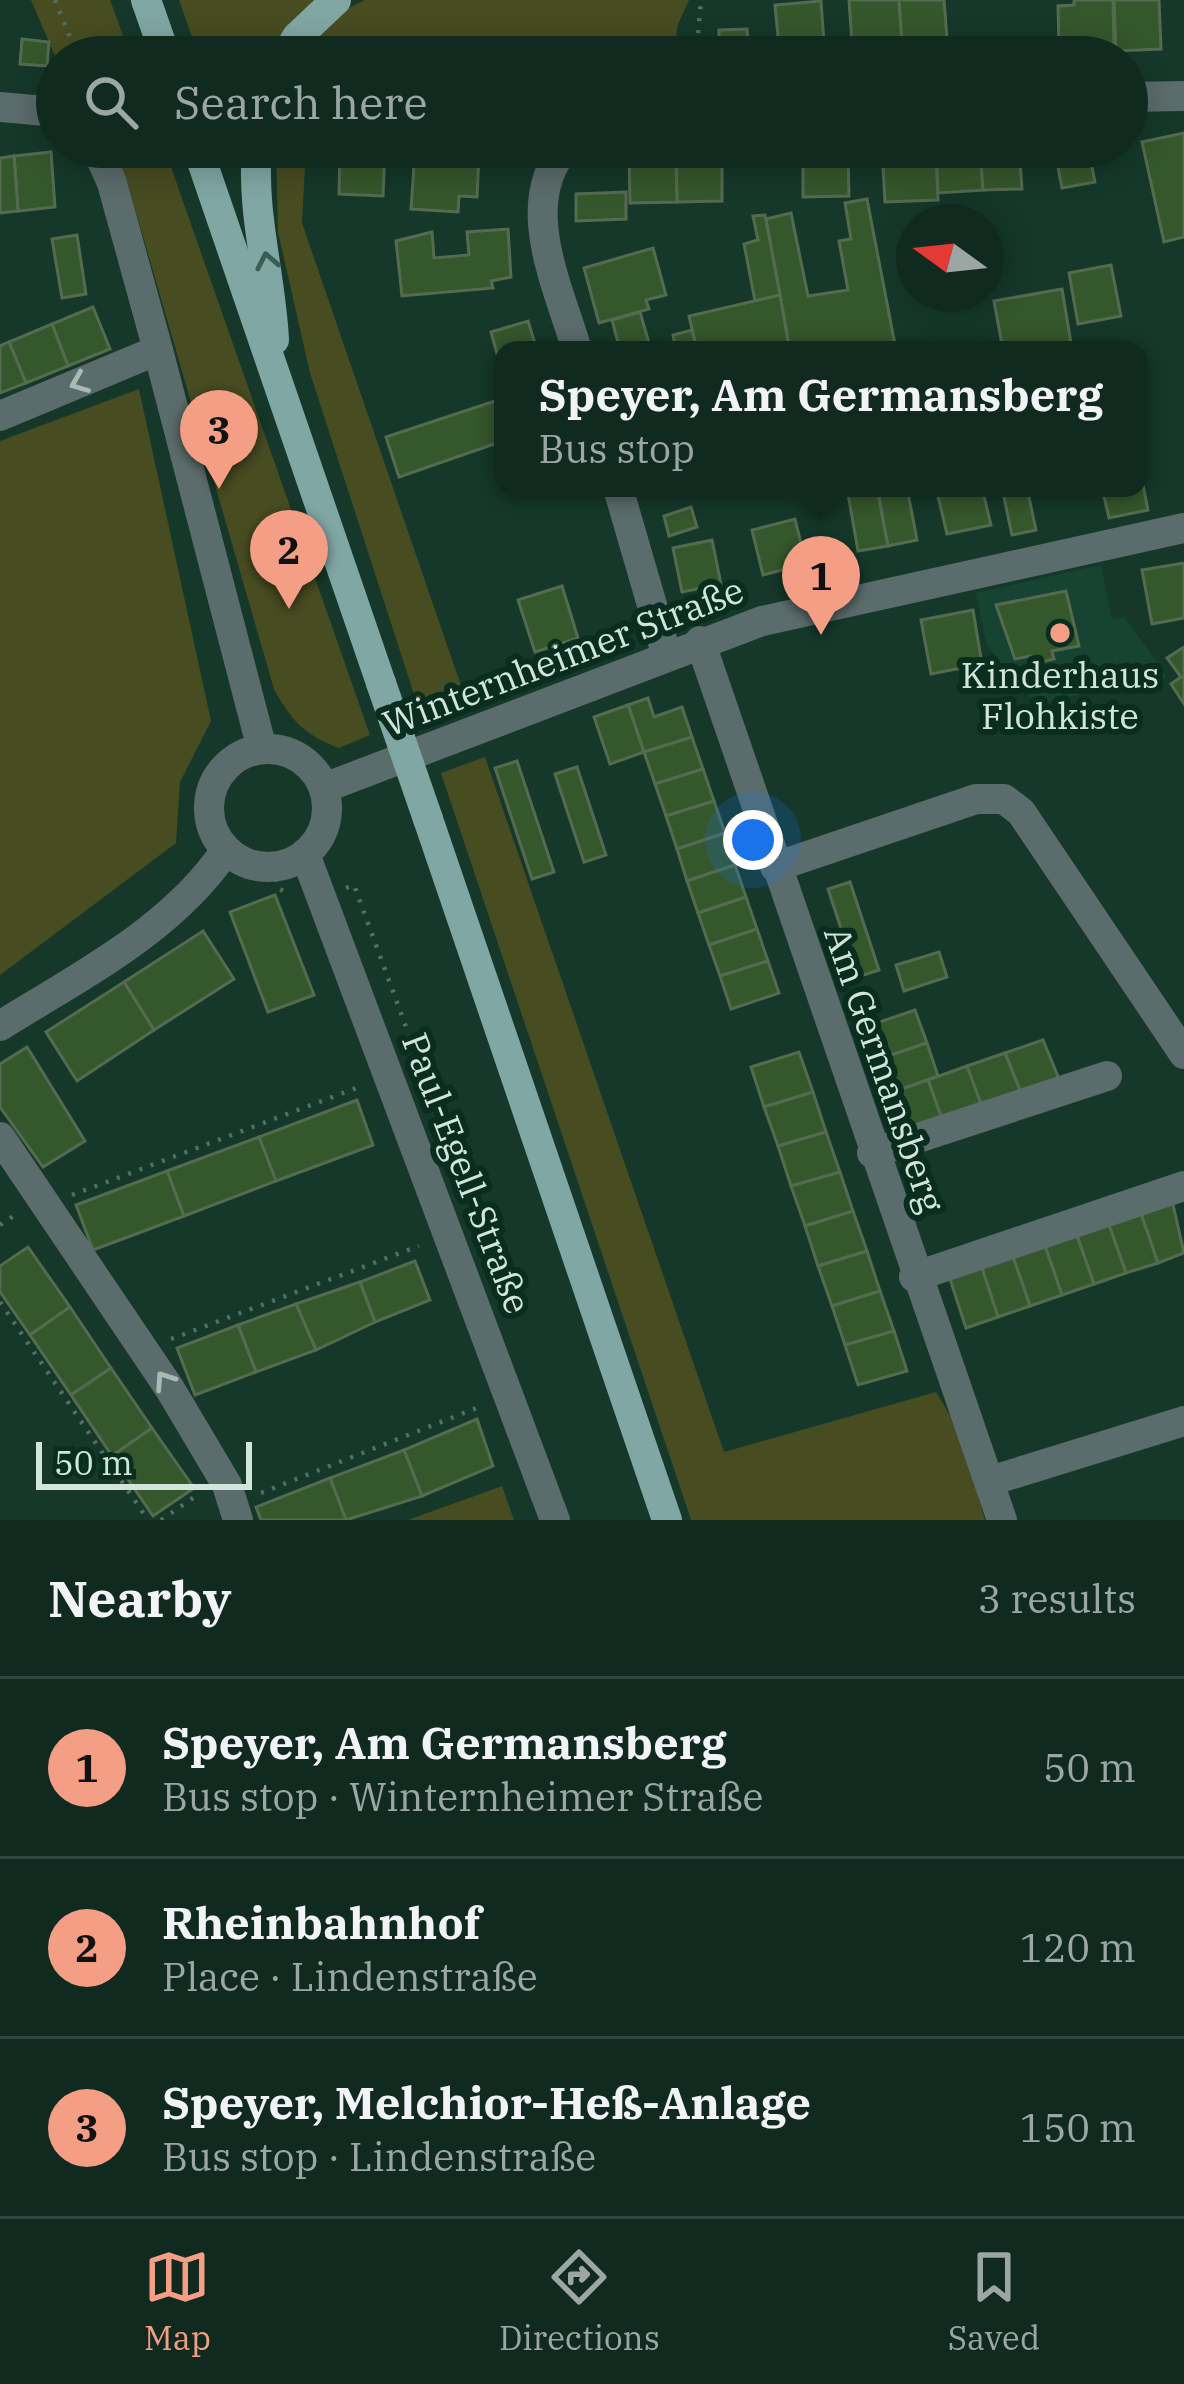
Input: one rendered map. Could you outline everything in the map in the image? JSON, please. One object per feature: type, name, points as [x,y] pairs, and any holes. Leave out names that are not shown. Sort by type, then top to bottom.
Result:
[{"type":"main road","points":[[146,0],[159,36]]},
{"type":"main road","points":[[298,36],[336,0]]},
{"type":"main road","points":[[203,168],[667,1520]]},
{"type":"main road","points":[[257,168],[256,205],[271,284],[275,376]]},
{"type":"street","points":[[1148,97],[1184,96]]},
{"type":"street","points":[[0,106],[36,109]]},
{"type":"street","points":[[105,168],[262,749]]},
{"type":"street","points":[[552,168],[540,222],[574,341]]},
{"type":"street","points":[[0,416],[158,350]]},
{"type":"street","points":[[621,497],[666,653]]},
{"type":"street","name":"Winternheimer Straße","points":[[324,788],[666,653],[762,621],[1184,528]]},
{"type":"street","name":"Am Germansberg","points":[[700,641],[914,1276],[1002,1520]]},
{"type":"street","points":[[262,749],[299,758],[324,788],[327,812],[320,835],[276,878],[226,850],[209,810],[212,788],[223,769],[262,749]]},
{"type":"street","points":[[775,867],[976,799],[1004,800],[1021,812],[1184,1054]]},
{"type":"street","points":[[0,1026],[151,928],[194,890],[226,850]]},
{"type":"street","name":"Paul-Egell-Straße","points":[[305,854],[555,1520]]},
{"type":"street","points":[[872,1153],[1107,1076]]},
{"type":"street","points":[[0,1137],[143,1350],[231,1501]]},
{"type":"street","points":[[914,1276],[1184,1186]]},
{"type":"street","points":[[990,1481],[1184,1421]]},
{"type":"path","points":[[55,0],[70,36]]},
{"type":"path","points":[[698,36],[701,0]]},
{"type":"path","points":[[44,1205],[386,1077]]},
{"type":"path","points":[[143,1350],[450,1235]]},
{"type":"path","points":[[0,1302],[148,1520]]},
{"type":"path","points":[[161,1520],[231,1501],[510,1394]]},
{"type":"shaded area","points":[[31,0],[110,0],[123,36],[46,36]]},
{"type":"shaded area","points":[[179,0],[314,0],[287,36],[192,36]]},
{"type":"shaded area","points":[[365,0],[689,0],[676,36],[317,36],[338,13]]},
{"type":"shaded area","points":[[121,168],[171,168],[370,735],[339,748],[300,725],[274,689]]},
{"type":"shaded area","points":[[276,168],[305,168],[302,223],[468,706],[424,725],[310,373],[278,232]]},
{"type":"shaded area","points":[[139,389],[211,721],[180,782],[176,843],[0,975],[0,441]]},
{"type":"shaded area","name":"Kinderhaus Flohkiste","points":[[1101,565],[1112,619],[1125,617],[1167,677],[1036,704],[987,646],[976,593]]},
{"type":"shaded area","points":[[485,757],[724,1452],[936,1392],[990,1481],[977,1493],[985,1520],[691,1520],[441,773]]},
{"type":"shaded area","points":[[502,1486],[514,1520],[408,1520]]},
{"type":"building","points":[[849,0],[899,0],[902,36],[852,36]]},
{"type":"building","points":[[899,0],[944,0],[947,36],[902,36]]},
{"type":"building","points":[[1074,0],[1113,0],[1114,36],[1059,36],[1058,6],[1074,5]]},
{"type":"building","points":[[1114,0],[1159,0],[1161,49],[1148,50],[1148,36],[1115,36]]},
{"type":"building","points":[[821,1],[824,36],[778,36],[775,5]]},
{"type":"building","points":[[747,29],[748,36],[719,36],[719,30]]},
{"type":"building","points":[[22,39],[36,41],[36,65],[20,64]]},
{"type":"building","points":[[1184,133],[1184,237],[1164,242],[1148,168],[1148,141]]},
{"type":"building","points":[[36,154],[36,168],[52,168],[55,207],[18,211],[14,156]]},
{"type":"building","points":[[14,156],[18,211],[0,213],[0,158]]},
{"type":"building","points":[[340,168],[384,168],[383,196],[339,194]]},
{"type":"building","points":[[414,168],[478,168],[477,197],[459,196],[458,212],[411,209]]},
{"type":"building","points":[[629,168],[676,168],[677,202],[630,203]]},
{"type":"building","points":[[676,168],[722,168],[722,201],[677,202]]},
{"type":"building","points":[[803,168],[848,168],[849,196],[803,197]]},
{"type":"building","points":[[883,168],[937,168],[938,200],[885,202]]},
{"type":"building","points":[[937,168],[981,168],[983,190],[938,193]]},
{"type":"building","points":[[981,168],[1020,168],[1022,189],[983,190]]},
{"type":"building","points":[[1058,168],[1092,168],[1095,182],[1062,188]]},
{"type":"building","points":[[626,192],[626,219],[576,221],[576,194]]},
{"type":"building","points":[[867,199],[894,341],[788,341],[766,219],[791,213],[808,296],[848,290],[839,241],[851,239],[845,203]]},
{"type":"building","points":[[765,215],[780,295],[755,301],[744,244],[758,240],[753,216]]},
{"type":"building","points":[[508,229],[511,277],[491,281],[493,288],[402,296],[396,241],[432,232],[434,258],[469,255],[467,232]]},
{"type":"building","points":[[77,235],[86,294],[62,298],[52,239]]},
{"type":"building","points":[[653,248],[666,295],[646,300],[649,309],[599,323],[584,268]]},
{"type":"building","points":[[1111,265],[1121,316],[1078,324],[1069,273]]},
{"type":"building","points":[[1062,289],[1071,341],[1001,341],[996,312],[1004,312],[1004,299]]},
{"type":"building","points":[[780,295],[788,341],[695,341],[689,316]]},
{"type":"building","points":[[93,307],[110,349],[68,366],[52,324]]},
{"type":"building","points":[[640,312],[648,341],[618,341],[612,320]]},
{"type":"building","points":[[528,321],[534,341],[494,343],[491,332]]},
{"type":"building","points":[[52,324],[68,366],[26,383],[9,342]]},
{"type":"building","points":[[692,330],[695,341],[674,341],[673,335]]},
{"type":"building","points":[[9,342],[26,383],[0,393],[0,346]]},
{"type":"building","points":[[494,401],[494,444],[399,477],[386,437]]},
{"type":"building","points":[[849,497],[879,497],[888,546],[858,551]]},
{"type":"building","points":[[879,497],[909,497],[917,540],[888,546]]},
{"type":"building","points":[[938,497],[984,497],[991,525],[947,534]]},
{"type":"building","points":[[1004,497],[1029,497],[1036,530],[1012,535]]},
{"type":"building","points":[[1104,497],[1145,497],[1148,510],[1109,518]]},
{"type":"building","points":[[691,507],[697,527],[669,536],[664,516]]},
{"type":"building","points":[[795,519],[806,564],[763,575],[752,530]]},
{"type":"building","points":[[712,540],[721,584],[682,592],[673,548]]},
{"type":"building","points":[[1184,563],[1184,618],[1152,624],[1142,570]]},
{"type":"building","points":[[562,586],[578,638],[535,652],[518,600]]},
{"type":"building","points":[[1066,591],[1079,646],[1052,651],[1054,659],[1032,664],[1030,656],[1015,659],[996,605]]},
{"type":"building","points":[[973,610],[982,664],[931,674],[921,620]]},
{"type":"building","points":[[1184,647],[1184,704],[1171,684],[1181,677],[1167,658]]},
{"type":"building","points":[[648,698],[654,717],[682,707],[692,737],[644,752],[628,705]]},
{"type":"building","points":[[628,705],[644,752],[610,764],[594,717]]},
{"type":"building","points":[[692,737],[703,769],[655,784],[644,752]]},
{"type":"building","points":[[517,761],[554,872],[532,879],[495,768]]},
{"type":"building","points":[[577,767],[606,855],[584,862],[555,774]]},
{"type":"building","points":[[703,769],[714,801],[666,816],[655,784]]},
{"type":"building","points":[[714,801],[725,833],[677,849],[666,816]]},
{"type":"building","points":[[725,833],[735,865],[687,881],[677,849]]},
{"type":"building","points":[[735,865],[746,897],[698,913],[687,881]]},
{"type":"building","points":[[850,882],[879,970],[857,977],[828,889]]},
{"type":"building","points":[[275,895],[314,995],[268,1012],[230,912]]},
{"type":"building","points":[[746,897],[757,929],[709,945],[698,913]]},
{"type":"building","points":[[757,929],[768,961],[720,976],[709,945]]},
{"type":"building","points":[[203,931],[234,979],[154,1030],[124,982]]},
{"type":"building","points":[[939,952],[947,977],[904,991],[896,965]]},
{"type":"building","points":[[768,961],[779,993],[731,1009],[720,976]]},
{"type":"building","points":[[124,982],[154,1030],[77,1081],[46,1032]]},
{"type":"building","points":[[915,1010],[927,1043],[879,1059],[868,1026]]},
{"type":"building","points":[[1043,1040],[1059,1079],[1021,1093],[1005,1053]]},
{"type":"building","points":[[927,1043],[938,1076],[890,1093],[879,1059]]},
{"type":"building","points":[[27,1047],[85,1141],[43,1167],[0,1107],[0,1064]]},
{"type":"building","points":[[799,1052],[813,1092],[764,1107],[751,1067]]},
{"type":"building","points":[[1005,1053],[1021,1093],[982,1107],[967,1066]]},
{"type":"building","points":[[967,1066],[982,1107],[943,1122],[928,1080]]},
{"type":"building","points":[[928,1080],[943,1122],[904,1136],[890,1093]]},
{"type":"building","points":[[813,1092],[826,1132],[778,1146],[764,1107]]},
{"type":"building","points":[[357,1100],[373,1145],[276,1181],[259,1137]]},
{"type":"building","points":[[826,1132],[840,1172],[791,1186],[778,1146]]},
{"type":"building","points":[[259,1137],[276,1181],[184,1216],[167,1171]]},
{"type":"building","points":[[167,1171],[184,1216],[93,1250],[76,1205]]},
{"type":"building","points":[[840,1172],[853,1211],[805,1226],[791,1186]]},
{"type":"building","points":[[1172,1200],[1184,1253],[1158,1263],[1140,1211]]},
{"type":"building","points":[[853,1211],[867,1251],[818,1266],[805,1226]]},
{"type":"building","points":[[1140,1211],[1158,1263],[1126,1273],[1108,1222]]},
{"type":"building","points":[[1108,1222],[1126,1273],[1094,1284],[1076,1233]]},
{"type":"building","points":[[1076,1233],[1094,1284],[1062,1295],[1044,1243]]},
{"type":"building","points":[[1044,1243],[1062,1295],[1030,1306],[1012,1254]]},
{"type":"building","points":[[28,1247],[70,1307],[30,1335],[0,1292],[0,1266]]},
{"type":"building","points":[[867,1251],[880,1291],[832,1306],[818,1266]]},
{"type":"building","points":[[1012,1254],[1030,1306],[998,1317],[981,1265]]},
{"type":"building","points":[[415,1261],[430,1300],[375,1322],[360,1282]]},
{"type":"building","points":[[981,1265],[998,1317],[966,1328],[949,1276]]},
{"type":"building","points":[[360,1282],[375,1322],[316,1350],[296,1304]]},
{"type":"building","points":[[880,1291],[894,1331],[845,1345],[832,1306]]},
{"type":"building","points":[[296,1304],[316,1350],[256,1372],[238,1325]]},
{"type":"building","points":[[70,1307],[111,1368],[71,1395],[30,1335]]},
{"type":"building","points":[[238,1325],[256,1372],[195,1395],[177,1348]]},
{"type":"building","points":[[894,1331],[907,1371],[858,1385],[845,1345]]},
{"type":"building","points":[[111,1368],[152,1428],[112,1456],[71,1395]]},
{"type":"building","points":[[477,1419],[493,1466],[422,1496],[404,1450]]},
{"type":"building","points":[[152,1428],[194,1488],[153,1516],[112,1456]]},
{"type":"building","points":[[404,1450],[422,1496],[346,1520],[330,1478]]},
{"type":"building","points":[[330,1478],[346,1520],[261,1520],[256,1507]]},
{"type":"place","name":"Speyer, Melchior-Heß-Anlage","points":[[219,489]]},
{"type":"place","name":"Rheinbahnhof","points":[[289,609]]},
{"type":"place","name":"Kinderhaus Flohkiste","points":[[1060,633]]},
{"type":"place","name":"Speyer, Am Germansberg","points":[[821,635]]}]
